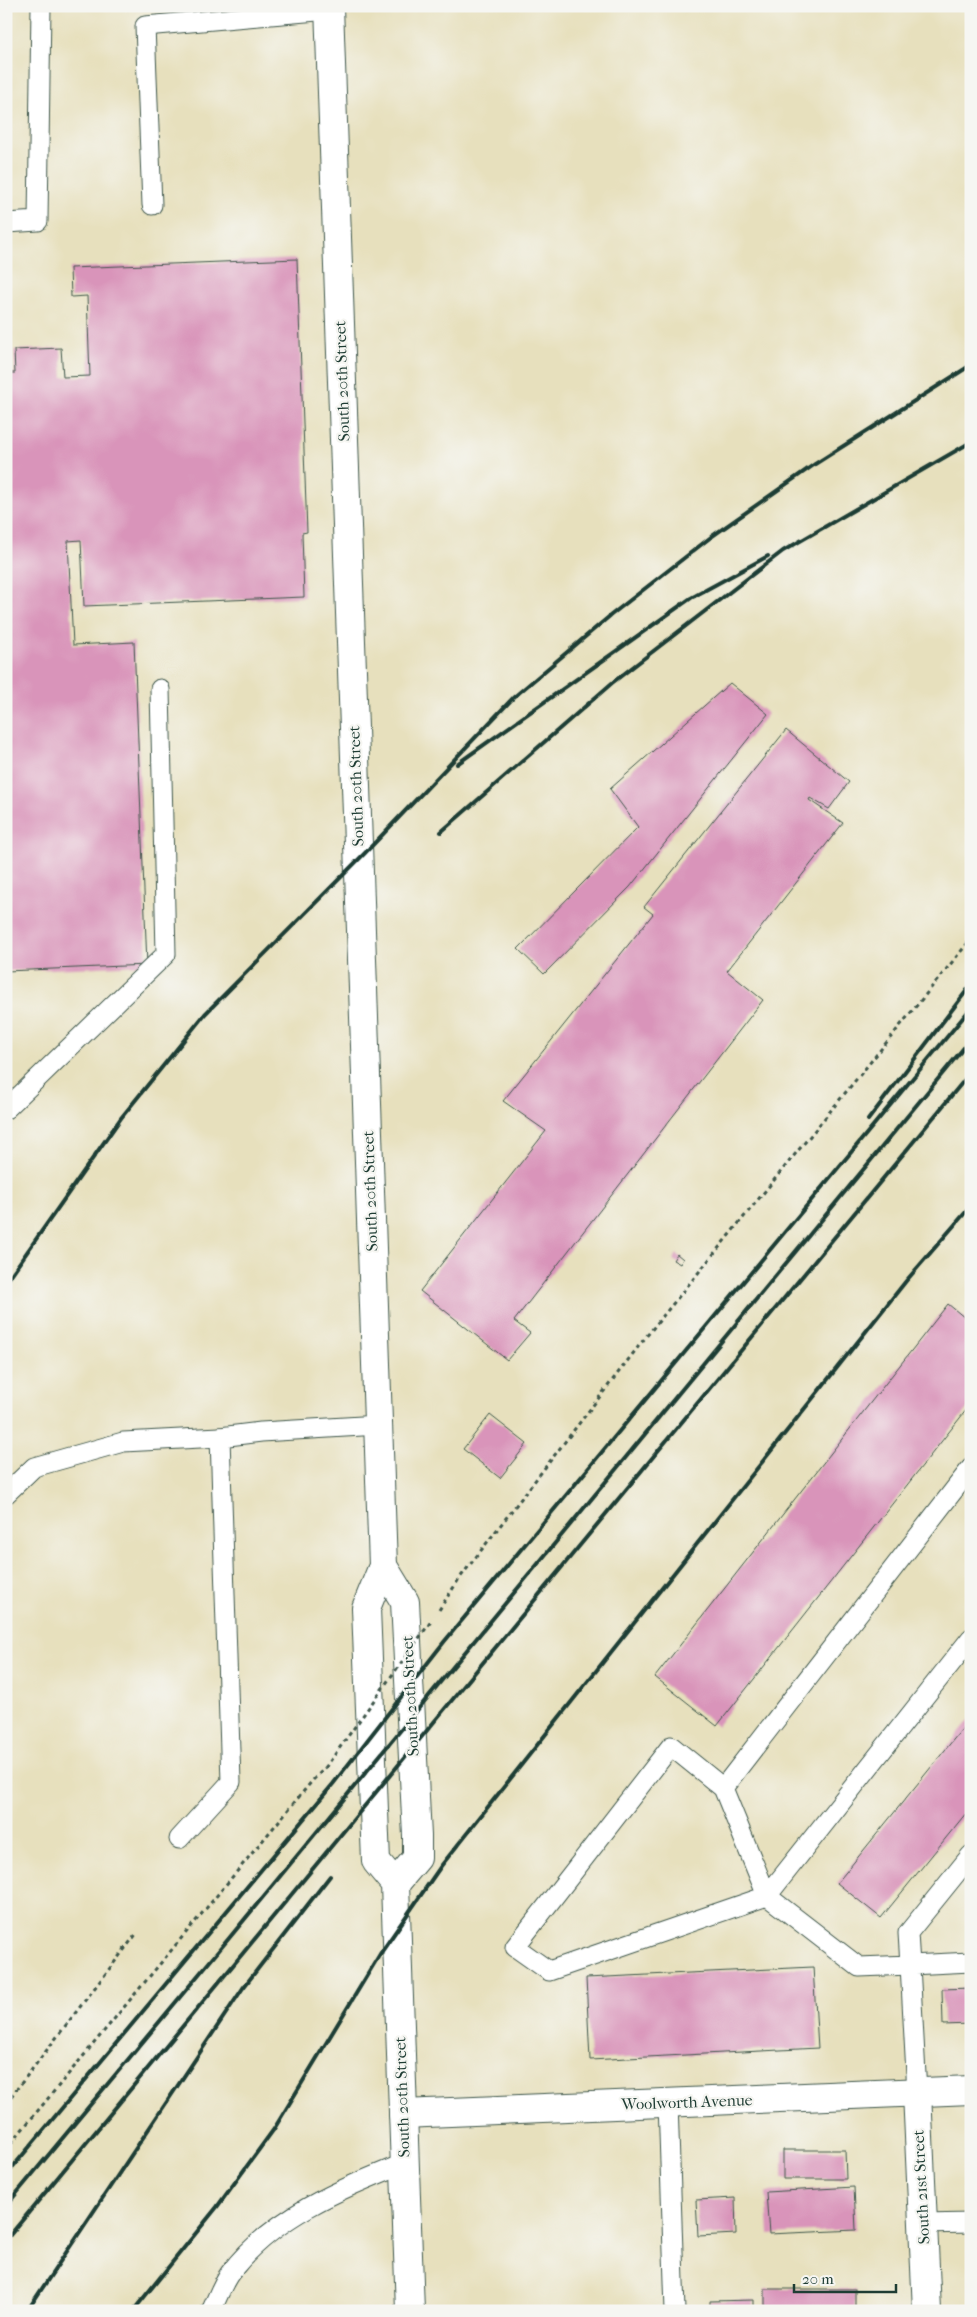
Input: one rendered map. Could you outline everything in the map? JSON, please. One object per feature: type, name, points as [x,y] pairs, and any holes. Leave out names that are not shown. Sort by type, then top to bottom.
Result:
[{"type":"street","name":"South 20th Street","points":[[329,8],[383,1566],[366,1608],[367,1637],[376,1861],[395,1884],[410,2311]]},
{"type":"street","name":"South 20th Street","points":[[383,1566],[405,1602],[418,1858],[395,1884]]},
{"type":"street","name":"Woolworth Avenue","points":[[403,2114],[971,2090]]},
{"type":"street","name":"South 21st Street","points":[[917,2092],[927,2311]]},
{"type":"lane","points":[[6,223],[38,221],[41,6]]},
{"type":"lane","points":[[152,205],[145,26],[329,8]]},
{"type":"lane","points":[[6,1109],[166,954],[160,689]]},
{"type":"lane","points":[[6,1494],[34,1467],[123,1442],[379,1425]]},
{"type":"lane","points":[[179,1839],[231,1782],[220,1437]]},
{"type":"lane","points":[[723,1788],[971,1468]]},
{"type":"lane","points":[[971,1638],[767,1896],[549,1971],[515,1947],[671,1746],[723,1788],[767,1896],[859,1967],[971,1962]]},
{"type":"lane","points":[[917,2092],[908,1933],[971,1855]]},
{"type":"lane","points":[[668,2103],[676,2311]]},
{"type":"lane","points":[[211,2311],[229,2274],[259,2241],[314,2202],[405,2163]]},
{"type":"lane","points":[[923,2224],[971,2223]]},
{"type":"path","points":[[6,2149],[142,1982],[325,1768],[432,1620],[459,1579],[646,1338],[971,939]]},
{"type":"path","points":[[6,2103],[137,1933]]},
{"type":"building","points":[[297,259],[307,532],[302,533],[304,597],[84,606],[81,540],[68,541],[73,645],[134,642],[147,965],[6,971],[6,373],[15,373],[14,350],[61,348],[63,377],[90,376],[87,296],[71,297],[70,268]]},
{"type":"building","points":[[730,683],[768,714],[630,887],[544,974],[518,949],[638,827],[610,789]]},
{"type":"building","points":[[786,730],[849,782],[829,809],[810,798],[809,800],[843,823],[727,971],[763,1000],[514,1321],[530,1333],[507,1360],[420,1291],[546,1131],[503,1101],[653,914],[644,907]]},
{"type":"building","points":[[677,1254],[683,1259],[680,1264],[673,1260]]},
{"type":"building","points":[[948,1304],[971,1323],[971,1404],[717,1726],[655,1677]]},
{"type":"building","points":[[490,1415],[527,1444],[500,1478],[463,1449]]},
{"type":"building","points":[[971,1718],[971,1807],[881,1918],[837,1883]]},
{"type":"building","points":[[813,1967],[818,2048],[590,2060],[586,1978]]},
{"type":"building","points":[[971,1988],[971,2024],[943,2025],[942,1989]]},
{"type":"building","points":[[783,2150],[845,2150],[846,2179],[783,2179]]},
{"type":"building","points":[[854,2187],[856,2230],[769,2234],[766,2192]]},
{"type":"building","points":[[735,2198],[736,2234],[698,2236],[696,2200]]},
{"type":"building","points":[[765,2289],[855,2289],[855,2311],[765,2311]]},
{"type":"building","points":[[754,2300],[754,2311],[710,2311],[710,2301]]},
{"type":"railway","points":[[6,1282],[121,1118],[205,1014],[365,853],[514,697],[611,615],[711,537],[815,464],[971,365]]},
{"type":"railway","points":[[441,832],[612,683],[783,551],[971,442]]},
{"type":"railway","points":[[457,764],[691,598],[768,556]]},
{"type":"railway","points":[[868,1120],[971,985]]},
{"type":"railway","points":[[6,2175],[333,1784],[444,1642],[971,1008]]},
{"type":"railway","points":[[6,2206],[971,1039]]},
{"type":"railway","points":[[6,2240],[971,1072]]},
{"type":"railway","points":[[133,2311],[217,2207],[274,2129],[380,1954],[441,1866],[906,1281],[971,1206]]},
{"type":"railway","points":[[27,2311],[243,1988],[330,1876]]}]
